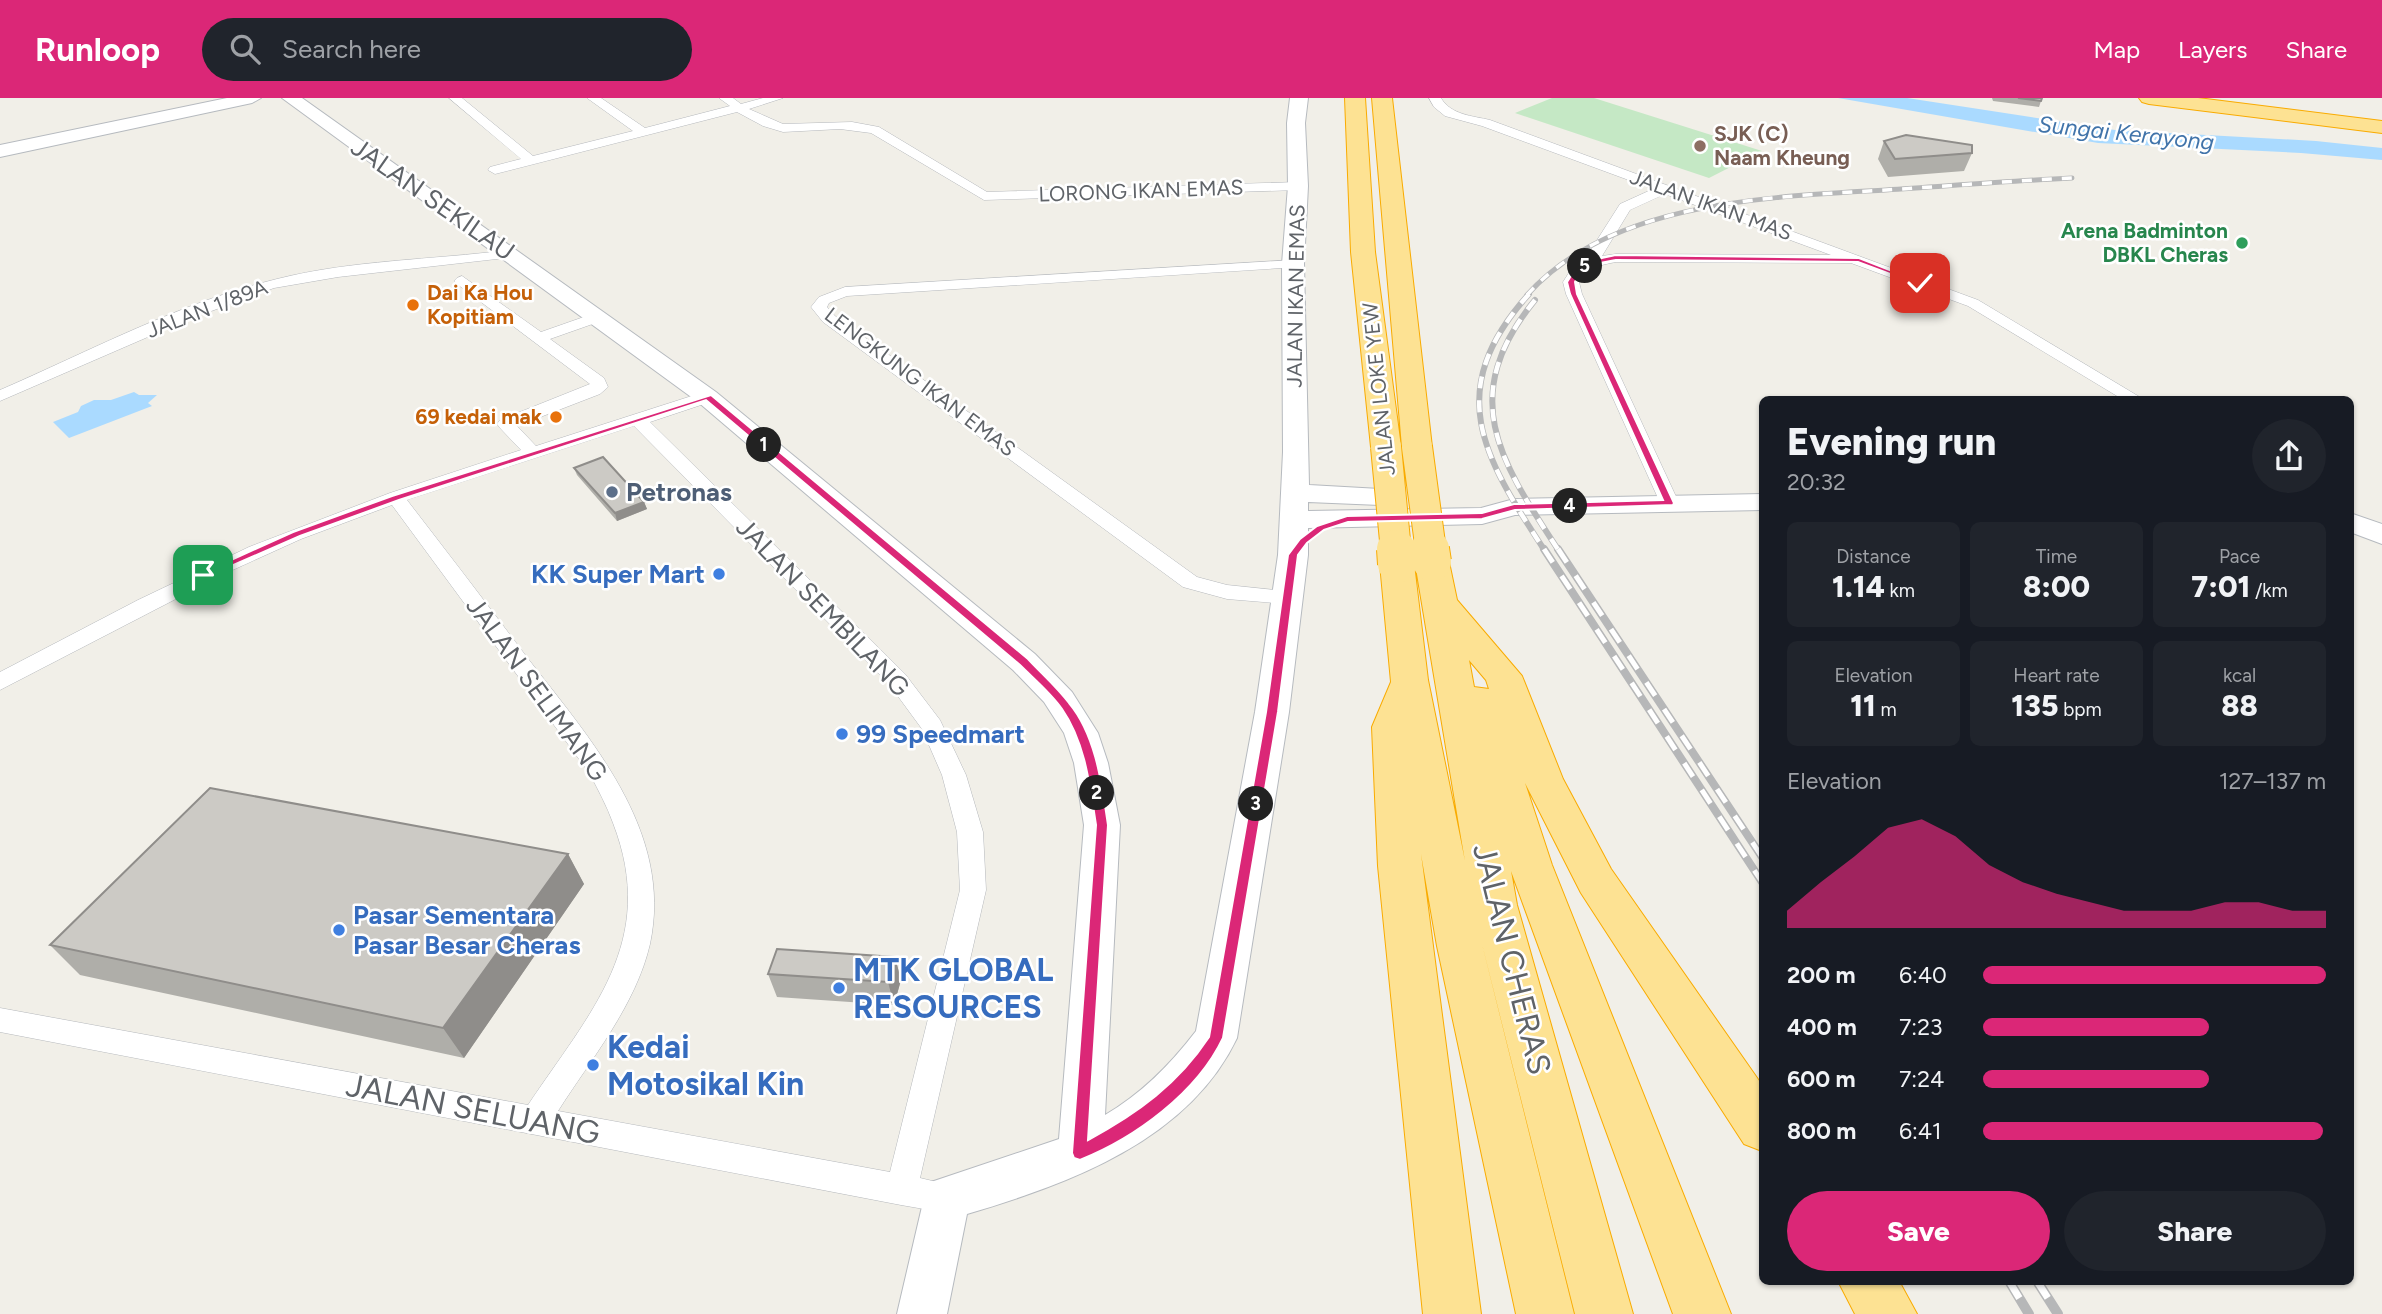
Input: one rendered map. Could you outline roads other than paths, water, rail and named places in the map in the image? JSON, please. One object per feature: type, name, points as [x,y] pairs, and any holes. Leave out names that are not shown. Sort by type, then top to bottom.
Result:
[{"type":"highway","name":"JALAN LOKE YEW","points":[[1355,98],[1363,252],[1402,447],[1422,576],[1409,680]]},
{"type":"highway","name":"JALAN LOKE YEW","points":[[1382,98],[1402,447]]},
{"type":"highway","points":[[2149,98],[2382,127]]},
{"type":"highway","points":[[1422,576],[1503,676],[1543,779],[1596,881],[1759,1123]]},
{"type":"highway","points":[[1422,576],[1472,680],[1530,865],[1702,1314]]},
{"type":"highway","name":"JALAN CHERAS","points":[[1422,576],[1495,905],[1604,1314]]},
{"type":"highway","points":[[1409,680],[1392,727],[1400,866],[1452,1314]]},
{"type":"highway","name":"JALAN CHERAS","points":[[1409,680],[1460,946],[1545,1314]]},
{"type":"highway","points":[[1869,1285],[1888,1314]]},
{"type":"street","points":[[0,144],[223,98]]},
{"type":"street","points":[[0,151],[252,98]]},
{"type":"street","name":"JALAN SEKILAU","points":[[291,98],[708,397],[1024,662],[1066,707],[1084,741],[1095,782],[1102,825],[1080,1153]]},
{"type":"street","points":[[455,98],[531,161]]},
{"type":"street","points":[[593,98],[643,132]]},
{"type":"street","points":[[725,98],[740,108]]},
{"type":"street","points":[[495,170],[777,98]]},
{"type":"street","name":"JALAN IKAN EMAS","points":[[947,1198],[1048,1167],[1131,1125],[1197,1069],[1216,1038],[1272,712],[1293,555],[1296,452],[1293,264],[1298,186],[1296,122],[1300,98]]},
{"type":"street","name":"JALAN IKAN MAS","points":[[1435,98],[1441,108],[1451,114],[1486,123],[1666,188],[1990,311],[2129,396]]},
{"type":"street","name":"LORONG IKAN EMAS","points":[[740,108],[767,124],[781,128],[843,124],[861,125],[875,130],[984,196],[1298,186]]},
{"type":"street","points":[[1666,188],[1625,208],[1591,262],[1575,274],[1571,282],[1574,294],[1670,503]]},
{"type":"street","name":"JALAN 1/89A","points":[[0,396],[147,331],[238,294],[279,282],[329,273],[443,264],[509,254]]},
{"type":"street","points":[[1591,262],[1616,258],[1859,260]]},
{"type":"street","name":"LENGKUNG IKAN EMAS","points":[[1288,597],[1227,592],[1190,582],[830,319],[819,307],[824,300],[845,292],[1293,264]]},
{"type":"street","points":[[462,281],[598,382],[599,387],[506,424],[534,454]]},
{"type":"street","points":[[538,338],[598,317]]},
{"type":"street","points":[[0,682],[203,575],[296,534],[396,498],[708,397]]},
{"type":"street","name":"JALAN SEMBILANG","points":[[638,420],[897,679],[932,726],[954,775],[970,832],[973,890],[901,1190]]},
{"type":"street","points":[[1296,452],[1310,473],[1346,508]]},
{"type":"street","name":"JALAN SELIMANG","points":[[396,498],[600,770],[626,823],[639,871],[642,906],[636,945],[621,990],[535,1121]]},
{"type":"street","points":[[1294,506],[1482,516],[1514,507],[1759,502]]},
{"type":"street","points":[[1293,555],[1304,541],[1346,508]]},
{"type":"street","points":[[2354,523],[2382,535]]},
{"type":"street","points":[[2354,529],[2382,535]]},
{"type":"street","name":"JALAN SELUANG","points":[[0,1020],[947,1198]]},
{"type":"street","points":[[922,1314],[947,1198]]},
{"type":"water","name":"Sungai Kerayong","points":[[1838,98],[1907,98],[2115,130],[2316,141],[2382,148],[2382,160],[2301,153],[2098,143]]},
{"type":"water","points":[[134,392],[139,395],[157,395],[148,403],[152,406],[69,438],[53,422],[78,412],[81,406],[94,400],[111,400]]},
{"type":"railway","points":[[1527,295],[1562,264],[1602,240],[1647,222],[1694,210],[1792,196],[2072,178]]},
{"type":"railway","points":[[1529,294],[1502,329],[1486,362],[1479,393],[1481,423],[1490,454],[1504,484],[1545,551]]},
{"type":"railway","points":[[1535,300],[1511,335],[1497,367],[1492,398],[1495,428],[1505,458],[1519,487],[1559,551]]},
{"type":"railway","points":[[1544,549],[1759,877]]},
{"type":"railway","points":[[1558,549],[1759,852]]},
{"type":"railway","points":[[2011,1285],[2029,1314]]},
{"type":"railway","points":[[2040,1285],[2058,1314]]},
{"type":"place","name":"SJK (C) Naam Kheung","points":[[1700,146]]},
{"type":"place","name":"Arena Badminton DBKL Cheras","points":[[2242,243]]},
{"type":"place","name":"Dai Ka Hou Kopitiam","points":[[413,305]]},
{"type":"place","name":"69 kedai mak","points":[[556,417]]},
{"type":"place","name":"Petronas","points":[[612,492]]},
{"type":"place","name":"KK Super Mart","points":[[719,574]]},
{"type":"place","name":"99 Speedmart","points":[[842,734]]},
{"type":"place","name":"Pasar Sementara Pasar Besar Cheras","points":[[339,930]]},
{"type":"place","name":"MTK GLOBAL RESOURCES","points":[[839,988]]},
{"type":"place","name":"Kedai Motosikal Kin","points":[[593,1065]]}]
